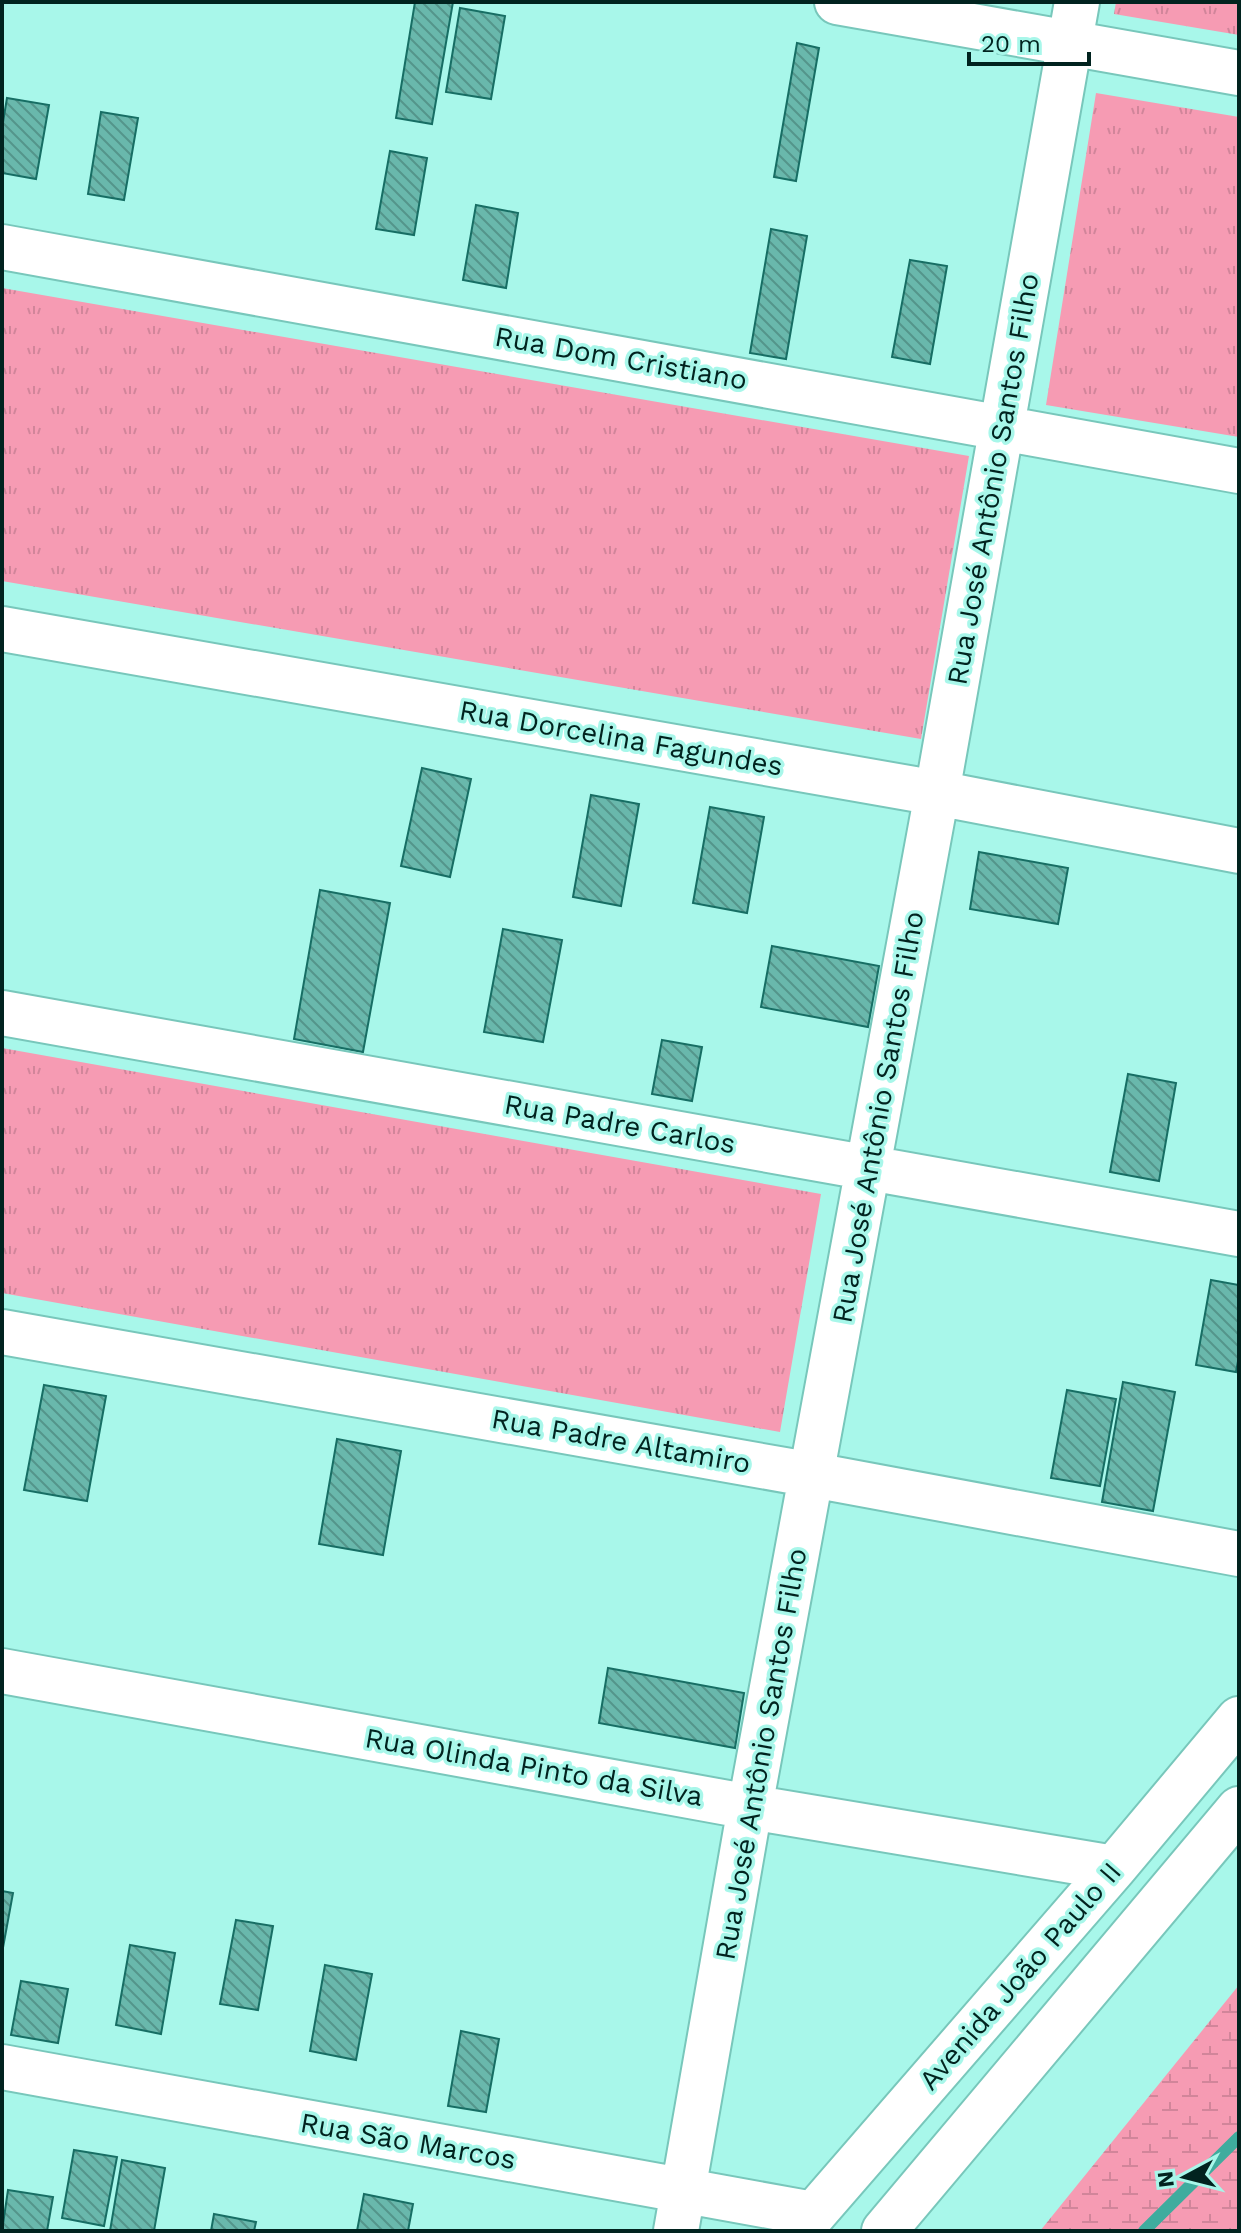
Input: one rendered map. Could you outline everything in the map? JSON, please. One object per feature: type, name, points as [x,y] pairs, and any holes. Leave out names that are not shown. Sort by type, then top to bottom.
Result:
[{"type":"street","points":[[837,2],[1074,23],[1239,73]]},
{"type":"street","name":"Rua José Antônio Santos Filho","points":[[679,2211],[1074,23]]},
{"type":"street","name":"Rua Dom Cristiano","points":[[2,247],[1239,471]]},
{"type":"street","name":"Rua Dorcelina Fagundes","points":[[2,629],[937,793],[1239,851]]},
{"type":"street","name":"Rua Padre Carlos","points":[[2,1013],[1239,1234]]},
{"type":"street","name":"Rua Padre Altamiro","points":[[2,1332],[813,1475],[1239,1554]]},
{"type":"street","name":"Rua Olinda Pinto da Silva","points":[[2,1671],[750,1807],[1114,1868]]},
{"type":"street","name":"Avenida João Paulo II","points":[[806,2223],[1239,1719]]},
{"type":"street","name":"Avenida João Paulo II","points":[[884,2231],[1239,1809]]},
{"type":"street","name":"Rua São Marcos","points":[[2,2067],[679,2211],[806,2223]]},
{"type":"green space","points":[[1116,2],[1239,2],[1239,35],[1114,14]]},
{"type":"green space","points":[[1096,93],[1239,117],[1239,437],[1046,405]]},
{"type":"green space","points":[[2,288],[969,456],[921,739],[2,581]]},
{"type":"green space","points":[[2,1048],[821,1194],[780,1432],[2,1293]]},
{"type":"green space","points":[[1239,1985],[1239,2231],[1040,2231]]},
{"type":"building","points":[[415,2],[453,2],[432,124],[396,118]]},
{"type":"building","points":[[460,8],[505,16],[491,99],[446,92]]},
{"type":"building","points":[[797,43],[819,48],[796,181],[774,177]]},
{"type":"building","points":[[7,98],[49,105],[36,179],[2,173],[2,128]]},
{"type":"building","points":[[101,112],[138,118],[124,200],[88,194]]},
{"type":"building","points":[[390,151],[427,158],[414,235],[376,229]]},
{"type":"building","points":[[476,205],[518,213],[506,288],[463,280]]},
{"type":"building","points":[[771,229],[807,236],[786,359],[750,353]]},
{"type":"building","points":[[910,260],[947,266],[930,364],[892,357]]},
{"type":"building","points":[[422,768],[471,779],[450,877],[401,866]]},
{"type":"building","points":[[591,795],[639,804],[621,906],[573,897]]},
{"type":"building","points":[[710,807],[764,817],[747,913],[693,903]]},
{"type":"building","points":[[979,852],[1068,868],[1058,924],[970,909]]},
{"type":"building","points":[[320,890],[390,903],[363,1052],[294,1039]]},
{"type":"building","points":[[503,929],[562,940],[543,1042],[484,1032]]},
{"type":"building","points":[[772,946],[879,966],[868,1027],[761,1007]]},
{"type":"building","points":[[662,1040],[702,1047],[692,1101],[652,1094]]},
{"type":"building","points":[[1128,1074],[1176,1083],[1159,1181],[1110,1172]]},
{"type":"building","points":[[1211,1280],[1239,1285],[1239,1356],[1236,1372],[1196,1365]]},
{"type":"building","points":[[1123,1382],[1175,1392],[1153,1511],[1102,1502]]},
{"type":"building","points":[[44,1385],[106,1396],[87,1501],[24,1490]]},
{"type":"building","points":[[1067,1390],[1116,1399],[1100,1486],[1051,1478]]},
{"type":"building","points":[[337,1439],[401,1451],[383,1555],[319,1544]]},
{"type":"building","points":[[608,1668],[744,1693],[735,1748],[599,1723]]},
{"type":"building","points":[[2,1891],[13,1893],[2,1953]]},
{"type":"building","points":[[236,1920],[273,1926],[258,2010],[220,2004]]},
{"type":"building","points":[[130,1945],[175,1953],[161,2034],[116,2025]]},
{"type":"building","points":[[325,1965],[372,1974],[356,2060],[310,2051]]},
{"type":"building","points":[[21,1981],[68,1989],[58,2043],[11,2035]]},
{"type":"building","points":[[461,2031],[499,2039],[486,2112],[448,2106]]},
{"type":"building","points":[[74,2150],[117,2157],[104,2226],[62,2218]]},
{"type":"building","points":[[122,2160],[165,2168],[154,2231],[110,2231]]},
{"type":"building","points":[[8,2190],[53,2197],[47,2231],[2,2231]]},
{"type":"building","points":[[364,2194],[413,2204],[408,2231],[357,2231]]},
{"type":"building","points":[[214,2214],[256,2222],[254,2231],[211,2231]]},
{"type":"waterway","points":[[1144,2231],[1239,2137]]}]
